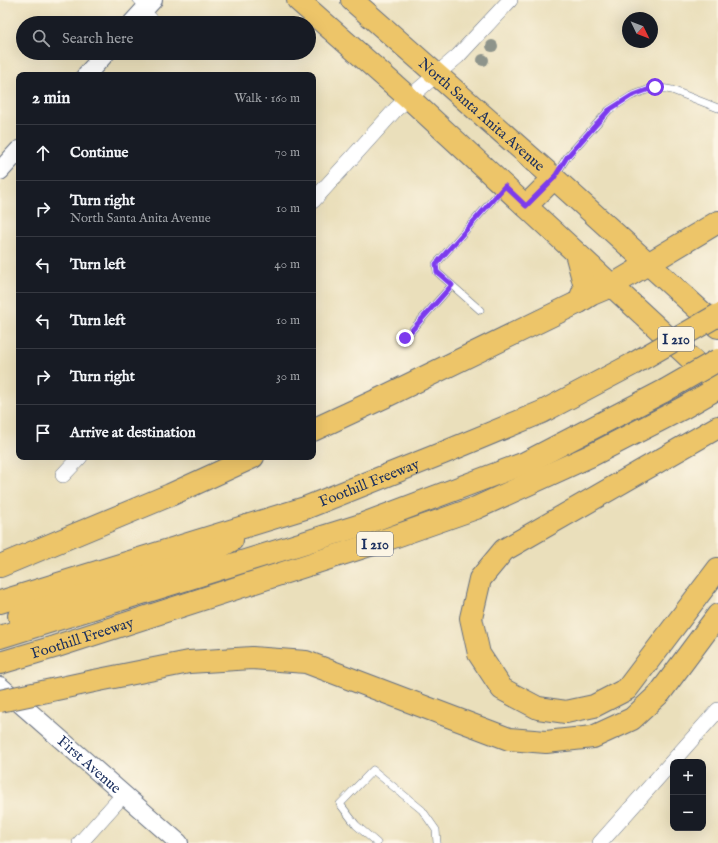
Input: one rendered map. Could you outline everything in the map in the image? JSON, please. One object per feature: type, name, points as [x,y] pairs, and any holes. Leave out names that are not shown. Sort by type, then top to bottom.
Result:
[{"type":"main road","name":"North Santa Anita Avenue","points":[[298,0],[554,178],[718,327]]},
{"type":"main road","name":"North Santa Anita Avenue","points":[[352,0],[500,182],[718,384]]},
{"type":"main road","points":[[526,206],[554,178]]},
{"type":"main road","points":[[316,429],[611,286],[718,222]]},
{"type":"main road","points":[[576,253],[585,287],[579,302]]},
{"type":"main road","name":"Foothill Freeway","points":[[11,614],[199,559],[266,520],[305,508],[535,415],[633,364],[718,315]]},
{"type":"main road","points":[[0,637],[11,614],[358,526],[525,463],[664,391],[718,360]]},
{"type":"main road","name":"Foothill Freeway","points":[[0,663],[379,542],[476,508],[590,456],[683,408],[718,388]]},
{"type":"main road","points":[[714,430],[504,550],[480,579],[478,586],[471,618],[480,654],[502,688],[538,708],[566,712],[594,706],[627,689],[718,569]]},
{"type":"main road","points":[[0,566],[170,495],[246,460]]},
{"type":"main road","points":[[0,701],[189,662],[252,658],[306,662],[509,739],[546,742],[593,737],[632,719],[660,693],[718,615]]},
{"type":"street","points":[[316,198],[396,109],[458,56],[510,0]]},
{"type":"street","points":[[137,16],[145,3]]},
{"type":"street","points":[[89,72],[100,60]]},
{"type":"street","points":[[0,171],[16,153]]},
{"type":"street","points":[[64,475],[77,460]]},
{"type":"street","name":"First Avenue","points":[[0,686],[179,843]]},
{"type":"street","points":[[600,843],[718,710]]},
{"type":"street","points":[[80,843],[124,794]]},
{"type":"lane","points":[[145,3],[154,16]]},
{"type":"lane","points":[[554,178],[567,157],[609,110],[631,96],[655,87],[672,90],[718,108]]},
{"type":"lane","points":[[480,310],[437,272],[436,264],[500,182]]},
{"type":"lane","points":[[405,338],[452,285]]},
{"type":"lane","points":[[377,843],[356,825],[340,804],[373,770],[422,810],[436,830],[437,843]]},
{"type":"route","points":[[405,338],[452,285],[437,272],[436,264],[505,186],[526,206],[554,178],[567,157],[609,110],[631,96],[655,87]]}]
